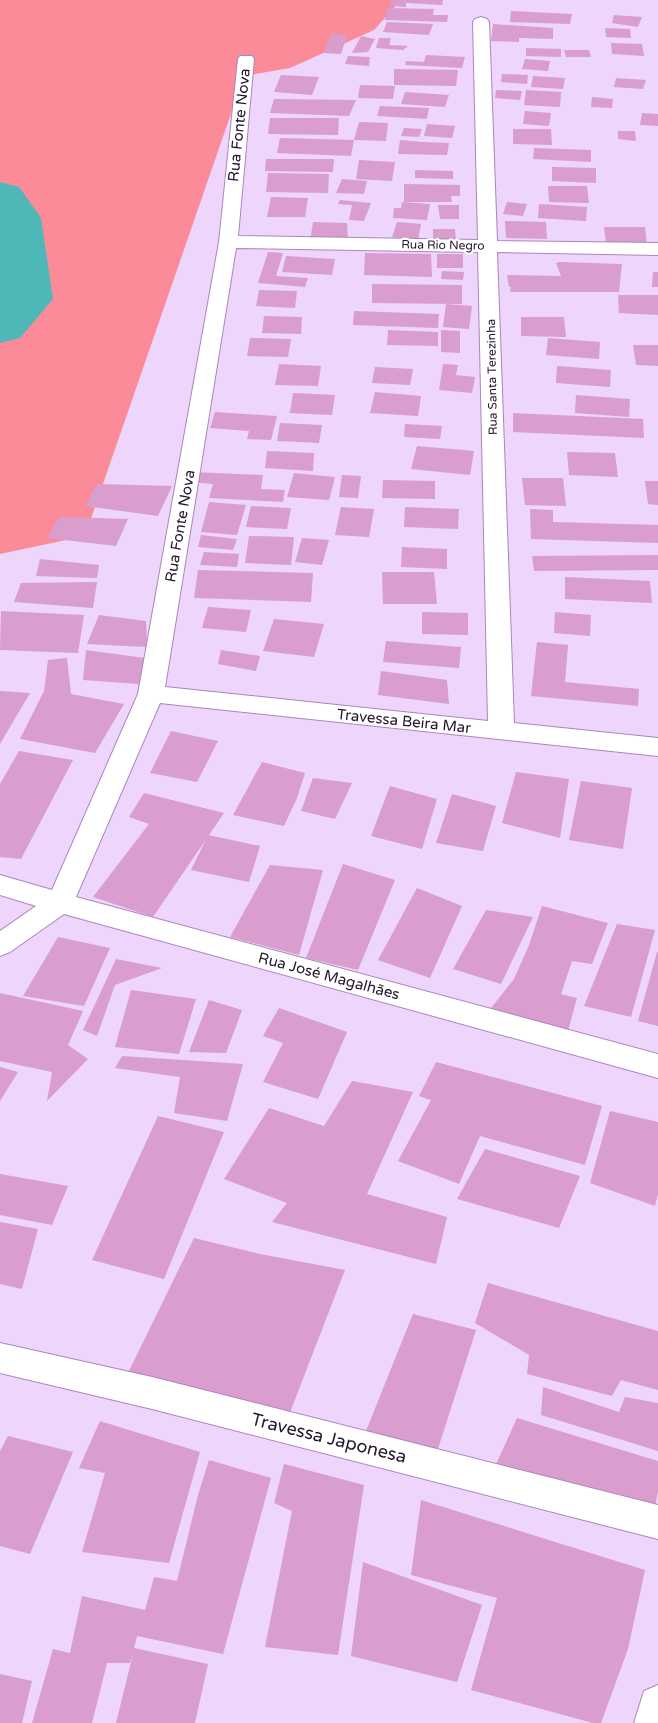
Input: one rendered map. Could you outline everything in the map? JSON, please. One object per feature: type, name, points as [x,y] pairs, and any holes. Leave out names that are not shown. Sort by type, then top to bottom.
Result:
[{"type":"street","name":"Rua Santa Terezinha","points":[[481,22],[489,246],[501,732]]},
{"type":"street","name":"Rua Fonte Nova","points":[[60,903],[151,694],[228,242],[246,59]]},
{"type":"street","name":"Rua Rio Negro","points":[[228,242],[658,249]]},
{"type":"street","name":"Travessa Beira Mar","points":[[151,694],[658,747]]},
{"type":"street","name":"Rua José Magalhães","points":[[0,885],[658,1066]]},
{"type":"street","points":[[0,945],[60,903]]},
{"type":"street","name":"Travessa Japonesa","points":[[0,1358],[152,1393],[658,1522]]},
{"type":"street","points":[[654,1723],[658,1704]]},
{"type":"shaded area","points":[[0,0],[401,0],[374,30],[290,68],[244,76],[85,536],[0,554]]},
{"type":"building","points":[[392,0],[443,0],[442,5],[406,3],[406,7],[390,6]]},
{"type":"building","points":[[387,8],[434,9],[433,15],[448,15],[447,22],[385,20]]},
{"type":"building","points":[[511,11],[572,14],[570,24],[510,22]]},
{"type":"building","points":[[614,15],[642,17],[638,27],[612,23]]},
{"type":"building","points":[[387,22],[433,24],[429,35],[383,32]]},
{"type":"building","points":[[493,24],[553,28],[553,39],[519,38],[519,42],[491,41]]},
{"type":"building","points":[[605,28],[630,29],[631,38],[606,37]]},
{"type":"building","points":[[331,34],[347,35],[341,54],[324,53]]},
{"type":"building","points":[[361,36],[375,39],[368,52],[352,53]]},
{"type":"building","points":[[379,38],[391,38],[389,45],[408,46],[403,50],[376,48]]},
{"type":"building","points":[[611,43],[642,44],[644,56],[612,54]]},
{"type":"building","points":[[526,48],[561,49],[561,57],[526,56]]},
{"type":"building","points":[[564,50],[589,50],[591,57],[566,57]]},
{"type":"building","points":[[426,55],[465,57],[462,68],[405,65],[406,61],[424,62]]},
{"type":"building","points":[[348,56],[370,57],[369,66],[345,64]]},
{"type":"building","points":[[525,59],[550,61],[548,71],[522,69]]},
{"type":"building","points":[[394,69],[458,70],[456,86],[394,85]]},
{"type":"building","points":[[502,74],[528,75],[527,84],[501,82]]},
{"type":"building","points":[[281,75],[319,77],[312,95],[274,92]]},
{"type":"building","points":[[533,76],[565,78],[563,89],[531,87]]},
{"type":"building","points":[[616,78],[646,80],[643,89],[614,87]]},
{"type":"building","points":[[360,85],[395,86],[393,99],[358,98]]},
{"type":"building","points":[[496,90],[522,91],[520,100],[495,98]]},
{"type":"building","points":[[526,90],[561,92],[560,107],[524,105]]},
{"type":"building","points":[[405,92],[449,95],[445,107],[401,104]]},
{"type":"building","points":[[592,97],[613,99],[612,108],[591,107]]},
{"type":"building","points":[[274,99],[356,100],[349,116],[270,113]]},
{"type":"building","points":[[380,106],[429,108],[427,119],[377,116]]},
{"type":"building","points":[[525,111],[551,113],[549,126],[523,124]]},
{"type":"building","points":[[642,113],[658,114],[658,126],[640,125]]},
{"type":"building","points":[[270,118],[339,118],[338,135],[268,134]]},
{"type":"building","points":[[359,122],[388,123],[386,141],[354,140]]},
{"type":"building","points":[[427,124],[455,126],[452,138],[424,136]]},
{"type":"building","points":[[404,128],[422,129],[419,137],[401,136]]},
{"type":"building","points":[[513,129],[551,129],[552,145],[513,144]]},
{"type":"building","points":[[618,131],[635,131],[636,141],[618,139]]},
{"type":"building","points":[[280,138],[354,140],[351,156],[277,153]]},
{"type":"building","points":[[400,140],[449,143],[447,155],[398,154]]},
{"type":"building","points":[[534,148],[591,150],[591,162],[533,159]]},
{"type":"building","points":[[266,159],[334,159],[333,172],[265,171]]},
{"type":"building","points":[[359,160],[395,162],[392,181],[356,179]]},
{"type":"building","points":[[552,167],[596,168],[596,183],[552,181]]},
{"type":"building","points":[[415,170],[453,171],[453,179],[415,178]]},
{"type":"building","points":[[268,173],[329,174],[328,193],[266,192]]},
{"type":"building","points":[[342,179],[367,181],[364,194],[336,193]]},
{"type":"building","points":[[404,184],[460,185],[460,196],[451,196],[452,202],[404,202]]},
{"type":"building","points":[[548,186],[587,186],[589,203],[549,202]]},
{"type":"building","points":[[271,197],[308,198],[305,217],[267,217]]},
{"type":"building","points":[[340,200],[371,203],[364,221],[349,220],[352,205],[338,204]]},
{"type":"building","points":[[402,202],[430,204],[427,220],[393,218],[394,208],[401,208]]},
{"type":"building","points":[[507,202],[527,204],[523,216],[503,214]]},
{"type":"building","points":[[539,204],[587,207],[586,221],[538,218]]},
{"type":"building","points":[[438,205],[459,205],[459,219],[440,219]]},
{"type":"building","points":[[505,221],[546,222],[547,239],[506,238]]},
{"type":"building","points":[[313,222],[347,223],[348,242],[310,242]]},
{"type":"building","points":[[397,222],[421,224],[418,240],[392,237]]},
{"type":"building","points":[[604,227],[645,227],[647,245],[606,243]]},
{"type":"building","points":[[433,229],[455,229],[456,243],[433,243]]},
{"type":"building","points":[[268,252],[283,253],[276,276],[308,278],[305,287],[258,283]]},
{"type":"building","points":[[365,253],[431,254],[432,277],[364,275]]},
{"type":"building","points":[[437,254],[463,254],[463,268],[437,268]]},
{"type":"building","points":[[286,256],[335,259],[332,275],[282,272]]},
{"type":"building","points":[[556,263],[622,264],[619,292],[510,292],[511,287],[509,287],[507,275],[561,276]]},
{"type":"building","points":[[442,271],[464,272],[463,280],[441,279]]},
{"type":"building","points":[[653,272],[658,272],[658,287],[652,287]]},
{"type":"building","points":[[372,284],[462,285],[462,304],[372,303]]},
{"type":"building","points":[[259,290],[297,291],[295,308],[256,306]]},
{"type":"building","points":[[618,295],[658,295],[658,315],[619,313]]},
{"type":"building","points":[[446,304],[472,306],[469,329],[443,327]]},
{"type":"building","points":[[354,311],[439,314],[438,328],[353,325]]},
{"type":"building","points":[[264,316],[302,317],[301,334],[262,333]]},
{"type":"building","points":[[521,317],[564,317],[566,337],[521,336]]},
{"type":"building","points":[[388,330],[438,332],[438,346],[387,345]]},
{"type":"building","points":[[441,330],[460,331],[460,353],[441,352]]},
{"type":"building","points":[[250,338],[291,339],[288,357],[247,356]]},
{"type":"building","points":[[548,338],[600,342],[599,359],[546,355]]},
{"type":"building","points":[[633,345],[658,345],[658,366],[636,365]]},
{"type":"building","points":[[279,364],[321,366],[318,386],[275,385]]},
{"type":"building","points":[[443,364],[458,365],[456,375],[475,377],[472,393],[439,390]]},
{"type":"building","points":[[557,366],[611,370],[610,387],[556,383]]},
{"type":"building","points":[[375,367],[413,369],[410,385],[372,383]]},
{"type":"building","points":[[375,392],[421,396],[418,416],[370,413]]},
{"type":"building","points":[[293,393],[335,395],[332,415],[290,413]]},
{"type":"building","points":[[576,395],[630,399],[629,417],[575,413]]},
{"type":"building","points":[[215,412],[277,416],[271,440],[247,439],[249,431],[210,428]]},
{"type":"building","points":[[513,413],[643,419],[644,438],[513,432]]},
{"type":"building","points":[[280,423],[322,425],[319,443],[277,441]]},
{"type":"building","points":[[405,424],[442,426],[440,439],[404,437]]},
{"type":"building","points":[[417,446],[474,451],[470,475],[411,469]]},
{"type":"building","points":[[267,451],[314,453],[313,471],[265,468]]},
{"type":"building","points":[[567,452],[615,453],[618,477],[569,475]]},
{"type":"building","points":[[193,472],[263,475],[261,489],[285,490],[283,502],[209,498],[213,484],[191,482]]},
{"type":"building","points":[[294,473],[335,477],[329,500],[287,497]]},
{"type":"building","points":[[342,475],[361,476],[358,498],[339,497]]},
{"type":"building","points":[[522,478],[563,478],[566,506],[525,505]]},
{"type":"building","points":[[383,480],[435,481],[435,499],[382,498]]},
{"type":"building","points":[[645,481],[658,481],[658,505],[648,504]]},
{"type":"building","points":[[97,484],[172,486],[158,516],[85,506]]},
{"type":"building","points":[[209,502],[246,505],[237,535],[201,532]]},
{"type":"building","points":[[251,506],[291,508],[287,529],[246,527]]},
{"type":"building","points":[[341,507],[374,509],[369,537],[335,535]]},
{"type":"building","points":[[405,507],[459,509],[458,529],[404,527]]},
{"type":"building","points":[[530,509],[553,510],[553,522],[658,525],[658,543],[531,539]]},
{"type":"building","points":[[59,517],[128,519],[116,546],[47,538]]},
{"type":"building","points":[[201,535],[237,539],[233,550],[198,547]]},
{"type":"building","points":[[249,536],[294,537],[291,565],[245,563]]},
{"type":"building","points":[[302,538],[329,540],[322,565],[295,562]]},
{"type":"building","points":[[402,547],[447,549],[447,569],[401,567]]},
{"type":"building","points":[[204,552],[239,554],[237,567],[200,565]]},
{"type":"building","points":[[658,555],[658,570],[534,571],[532,556]]},
{"type":"building","points":[[40,559],[99,565],[97,578],[36,576]]},
{"type":"building","points":[[198,570],[313,573],[311,602],[194,598]]},
{"type":"building","points":[[382,572],[434,572],[437,604],[383,604]]},
{"type":"building","points":[[565,577],[650,581],[652,603],[565,599]]},
{"type":"building","points":[[97,582],[93,608],[14,602],[21,583]]},
{"type":"building","points":[[208,607],[251,610],[246,632],[202,628]]},
{"type":"building","points":[[1,611],[84,615],[78,653],[0,650]]},
{"type":"building","points":[[422,612],[468,613],[468,635],[422,634]]},
{"type":"building","points":[[555,612],[591,615],[590,636],[554,633]]},
{"type":"building","points":[[99,615],[146,621],[147,647],[87,644]]},
{"type":"building","points":[[274,619],[324,624],[314,657],[263,651]]},
{"type":"building","points":[[386,641],[461,647],[459,668],[383,662]]},
{"type":"building","points":[[537,642],[568,645],[565,682],[639,689],[638,706],[531,696]]},
{"type":"building","points":[[86,650],[145,658],[139,684],[83,680]]},
{"type":"building","points":[[221,650],[260,656],[256,671],[218,664]]},
{"type":"building","points":[[67,658],[71,694],[124,704],[95,753],[20,739],[44,691],[48,660]]},
{"type":"building","points":[[381,671],[447,680],[449,704],[378,695]]},
{"type":"building","points":[[0,691],[30,693],[0,744]]},
{"type":"building","points":[[171,731],[218,741],[197,782],[150,773]]},
{"type":"building","points":[[19,751],[73,760],[21,859],[0,857],[0,784]]},
{"type":"building","points":[[262,762],[305,773],[297,798],[284,826],[233,815]]},
{"type":"building","points":[[516,772],[569,779],[560,838],[502,823]]},
{"type":"building","points":[[313,778],[352,783],[335,819],[301,811]]},
{"type":"building","points":[[581,781],[632,788],[623,849],[569,840]]},
{"type":"building","points":[[390,786],[437,799],[422,849],[371,836]]},
{"type":"building","points":[[144,793],[224,813],[153,917],[93,897],[149,824],[129,817]]},
{"type":"building","points":[[452,794],[496,806],[483,851],[436,843]]},
{"type":"building","points":[[208,835],[260,846],[249,882],[191,870]]},
{"type":"building","points":[[343,864],[395,880],[358,970],[306,958]]},
{"type":"building","points":[[270,865],[323,870],[299,955],[230,937]]},
{"type":"building","points":[[417,888],[462,906],[430,978],[378,960]]},
{"type":"building","points":[[542,906],[608,923],[592,964],[572,961],[561,994],[577,998],[568,1031],[491,1008],[514,979],[529,945]]},
{"type":"building","points":[[486,910],[533,917],[501,984],[453,969]]},
{"type":"building","points":[[617,924],[655,930],[631,1017],[584,1006]]},
{"type":"building","points":[[58,937],[110,948],[84,1006],[23,996]]},
{"type":"building","points":[[658,952],[658,1026],[638,1021]]},
{"type":"building","points":[[116,959],[162,968],[115,985],[97,1036],[83,1030]]},
{"type":"building","points":[[131,990],[196,999],[179,1054],[115,1047]]},
{"type":"building","points":[[0,993],[83,1011],[68,1045],[88,1059],[47,1101],[52,1072],[0,1061]]},
{"type":"building","points":[[209,1000],[242,1010],[226,1053],[189,1052]]},
{"type":"building","points":[[279,1008],[347,1032],[318,1099],[263,1082],[283,1043],[263,1036]]},
{"type":"building","points":[[122,1056],[243,1064],[227,1121],[174,1113],[180,1077],[115,1068]]},
{"type":"building","points":[[436,1062],[602,1106],[585,1165],[480,1136],[459,1184],[398,1161],[431,1100],[419,1096]]},
{"type":"building","points":[[0,1067],[18,1072],[0,1101]]},
{"type":"building","points":[[352,1081],[413,1092],[367,1194],[447,1217],[436,1264],[272,1222],[287,1203],[224,1179],[269,1108],[324,1126]]},
{"type":"building","points":[[610,1111],[658,1122],[658,1194],[655,1206],[590,1183]]},
{"type":"building","points":[[158,1116],[224,1132],[164,1279],[92,1260]]},
{"type":"building","points":[[485,1149],[580,1176],[559,1228],[457,1199]]},
{"type":"building","points":[[0,1174],[68,1186],[52,1225],[0,1215]]},
{"type":"building","points":[[0,1222],[38,1229],[22,1289],[0,1284]]},
{"type":"building","points":[[194,1238],[260,1254],[345,1270],[289,1415],[128,1373]]},
{"type":"building","points":[[488,1283],[658,1331],[658,1390],[621,1380],[612,1396],[527,1374],[529,1355],[475,1323]]},
{"type":"building","points":[[413,1314],[476,1330],[437,1452],[366,1431]]},
{"type":"building","points":[[543,1387],[619,1412],[625,1397],[658,1403],[658,1451],[541,1415]]},
{"type":"building","points":[[517,1418],[658,1461],[658,1491],[655,1507],[494,1469]]},
{"type":"building","points":[[100,1421],[200,1452],[169,1563],[82,1552],[105,1473],[79,1468]]},
{"type":"building","points":[[8,1436],[73,1452],[30,1554],[0,1546],[0,1451]]},
{"type":"building","points":[[209,1460],[271,1478],[223,1654],[137,1636],[134,1648],[208,1664],[195,1723],[116,1723],[133,1654],[130,1663],[107,1663],[92,1723],[32,1723],[53,1649],[70,1653],[82,1596],[145,1610],[154,1577],[177,1581],[198,1495]]},
{"type":"building","points":[[284,1464],[364,1485],[338,1655],[265,1647],[292,1511],[274,1503]]},
{"type":"building","points":[[421,1500],[645,1570],[628,1649],[601,1723],[593,1723],[471,1690],[497,1598],[411,1575]]},
{"type":"building","points":[[363,1562],[482,1605],[457,1682],[351,1656]]},
{"type":"building","points":[[0,1674],[32,1681],[22,1723],[0,1723]]},
{"type":"waterway","points":[[0,198],[14,218],[25,299],[0,326]]}]
